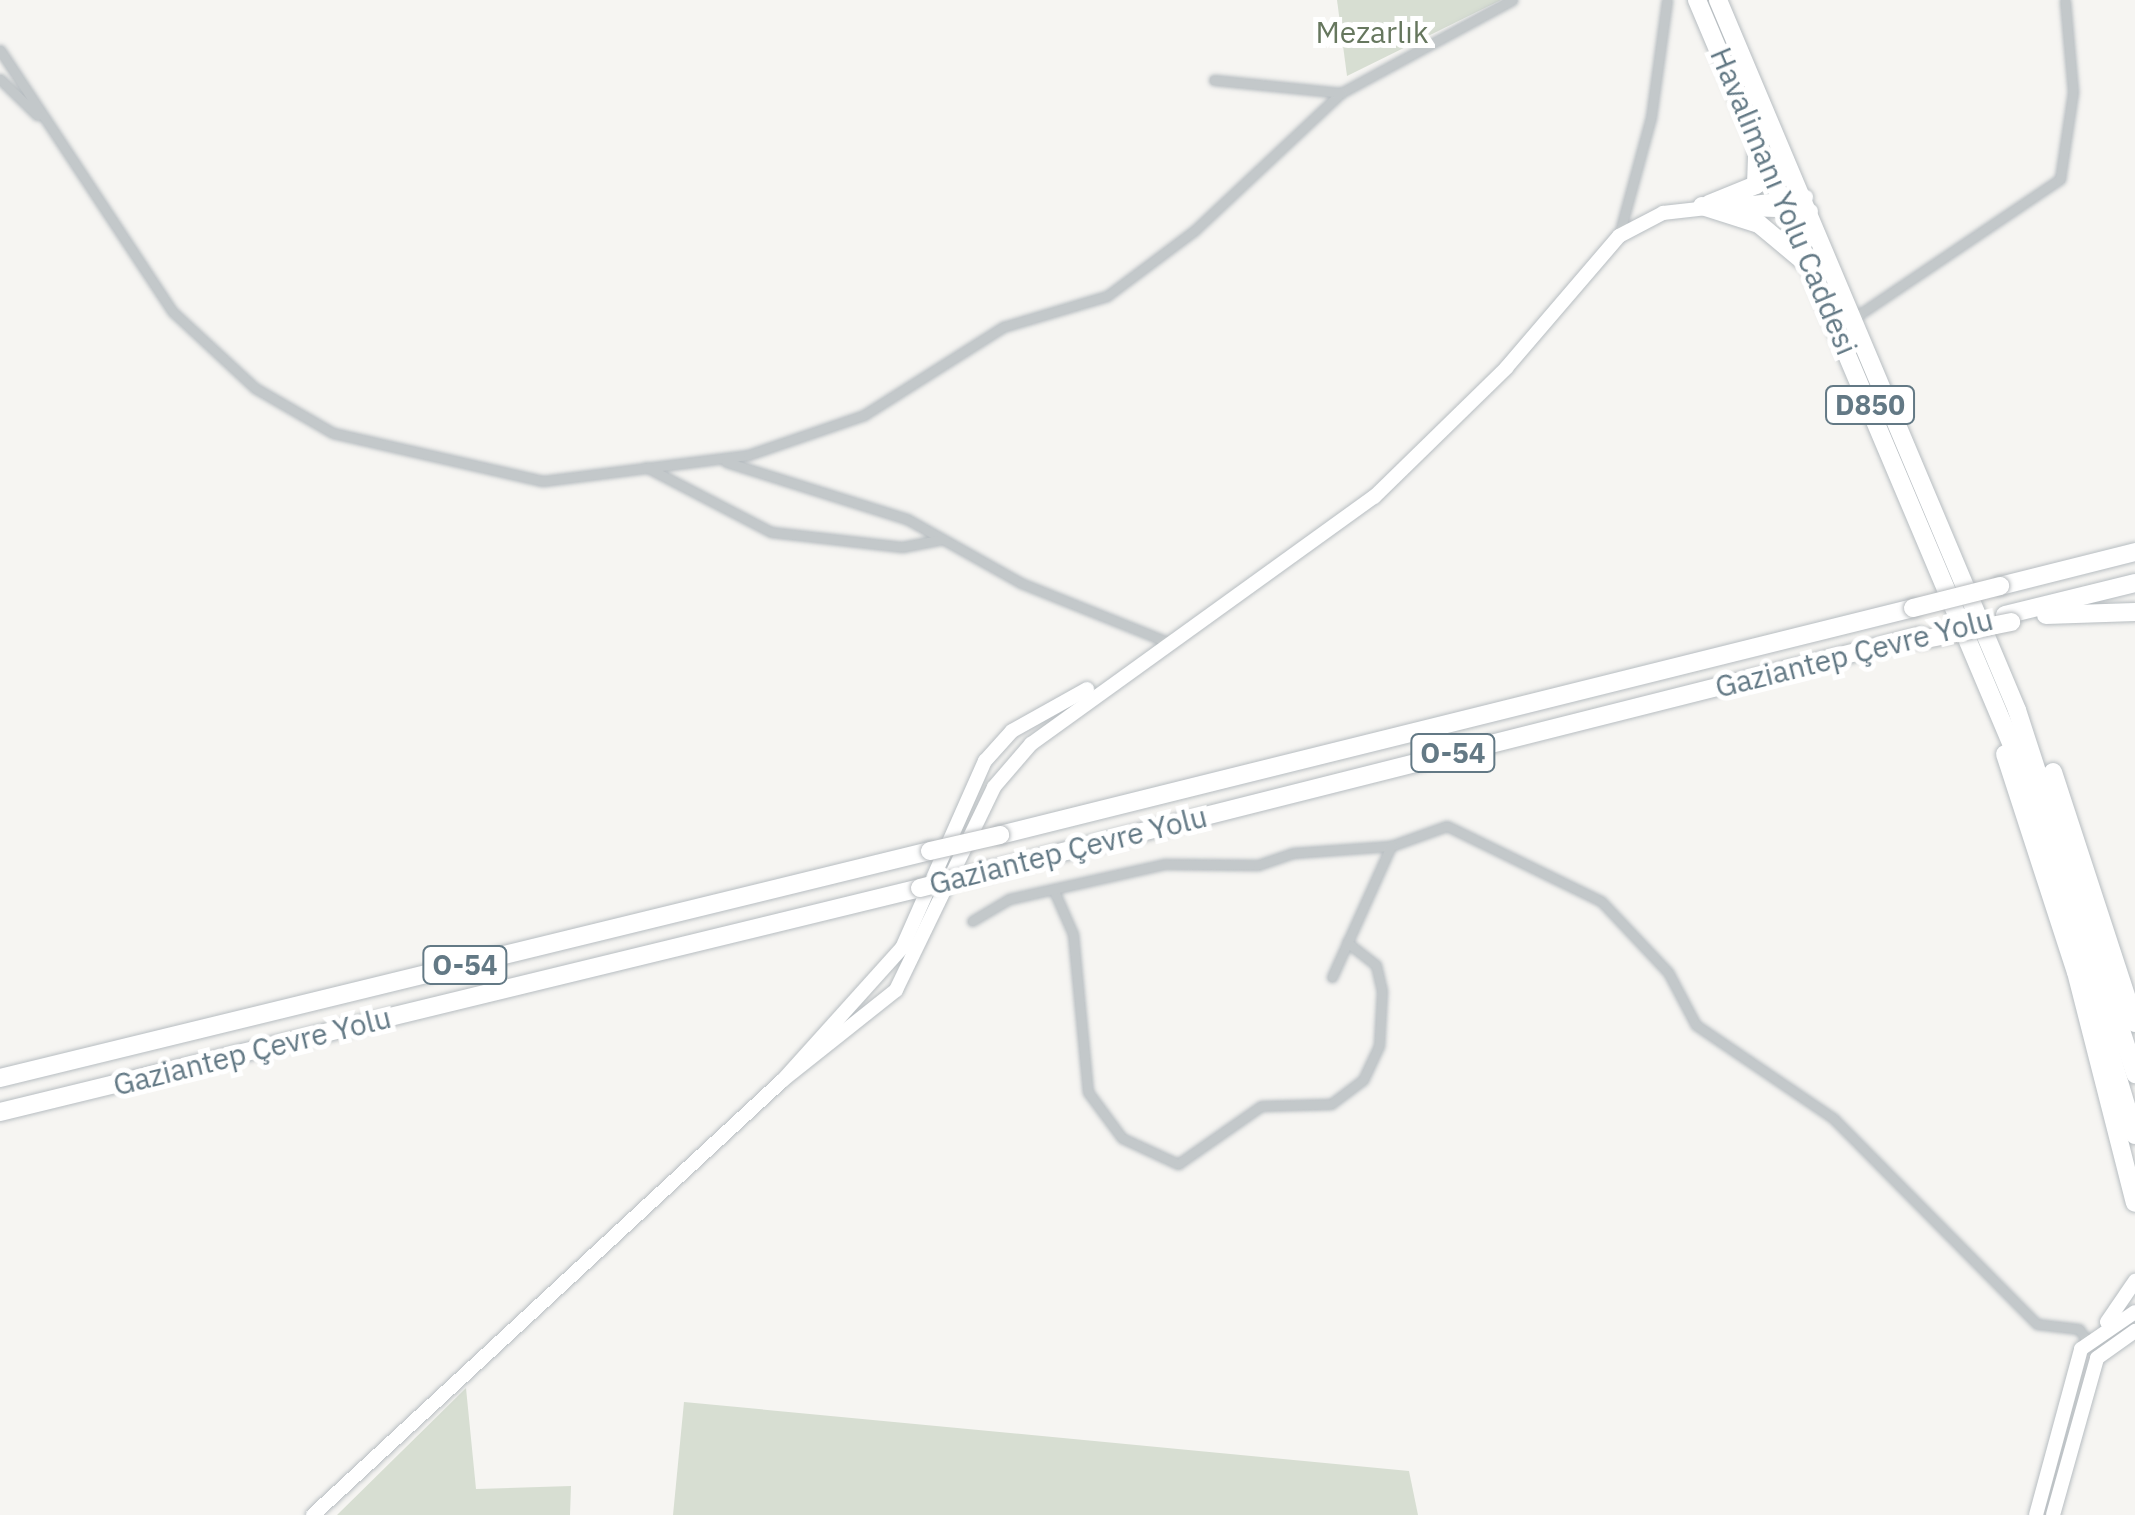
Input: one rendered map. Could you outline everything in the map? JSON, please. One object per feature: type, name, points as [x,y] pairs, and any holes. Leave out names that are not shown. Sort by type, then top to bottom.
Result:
[{"type":"highway","name":"Havalimanı Yolu Caddesi","points":[[1696,0],[1789,206],[2064,882],[2135,1135]]},
{"type":"highway","name":"Havalimanı Yolu Caddesi","points":[[1718,0],[1857,316],[2017,710],[2135,1074]]},
{"type":"highway","points":[[1702,206],[1756,186],[1749,114]]},
{"type":"highway","points":[[1702,206],[1759,224],[1822,286]]},
{"type":"highway","name":"Gaziantep Çevre Yolu","points":[[0,1078],[1000,835],[2135,552]]},
{"type":"highway","name":"Gaziantep Çevre Yolu","points":[[0,1112],[920,888],[1874,647],[2008,618],[2135,582]]},
{"type":"highway","points":[[2008,618],[2135,612]]},
{"type":"highway","points":[[1982,676],[2076,972],[2135,1204]]},
{"type":"highway","points":[[2017,710],[2070,815],[2135,1024]]},
{"type":"street","points":[[0,50],[43,120],[201,344],[316,427],[542,481],[644,465],[726,462],[864,415],[1004,327],[1108,296],[1194,232],[1341,93],[1512,0]]},
{"type":"street","points":[[783,1080],[902,948],[986,761],[1012,731],[1128,668],[1374,497],[1506,368],[1618,236],[1652,117],[1667,0]]},
{"type":"street","points":[[1857,316],[2060,179],[2074,92],[2065,0]]},
{"type":"street","points":[[0,79],[43,120]]},
{"type":"street","points":[[1214,80],[1341,93]]},
{"type":"street","points":[[1618,236],[1702,206],[1809,204]]},
{"type":"street","points":[[726,462],[907,518],[939,540],[1168,642]]},
{"type":"street","points":[[644,465],[770,532],[902,547],[939,540]]},
{"type":"street","points":[[313,1515],[783,1080],[896,990],[994,788],[1031,744],[1128,668]]},
{"type":"street","points":[[972,922],[1009,900],[1055,894],[1164,864],[1258,865],[1293,853],[1391,846],[1447,826],[1601,900],[1668,972],[1696,1026],[1832,1118],[2037,1324],[2079,1329],[2088,1340]]},
{"type":"street","points":[[1332,977],[1391,846]]},
{"type":"street","points":[[1055,894],[1073,934],[1088,1092],[1122,1138],[1178,1164],[1261,1106],[1331,1104],[1363,1080],[1378,1046],[1380,974],[1347,942]]},
{"type":"street","points":[[2103,1328],[2135,1282]]},
{"type":"street","points":[[2036,1515],[2088,1340],[2135,1312]]},
{"type":"street","points":[[2053,1515],[2097,1358],[2135,1331]]},
{"type":"green space","name":"Mezarlık","points":[[1337,0],[1501,0],[1347,76]]},
{"type":"green space","points":[[466,1388],[476,1489],[571,1486],[570,1515],[337,1515]]},
{"type":"green space","points":[[684,1402],[1409,1471],[1418,1515],[673,1515]]}]
